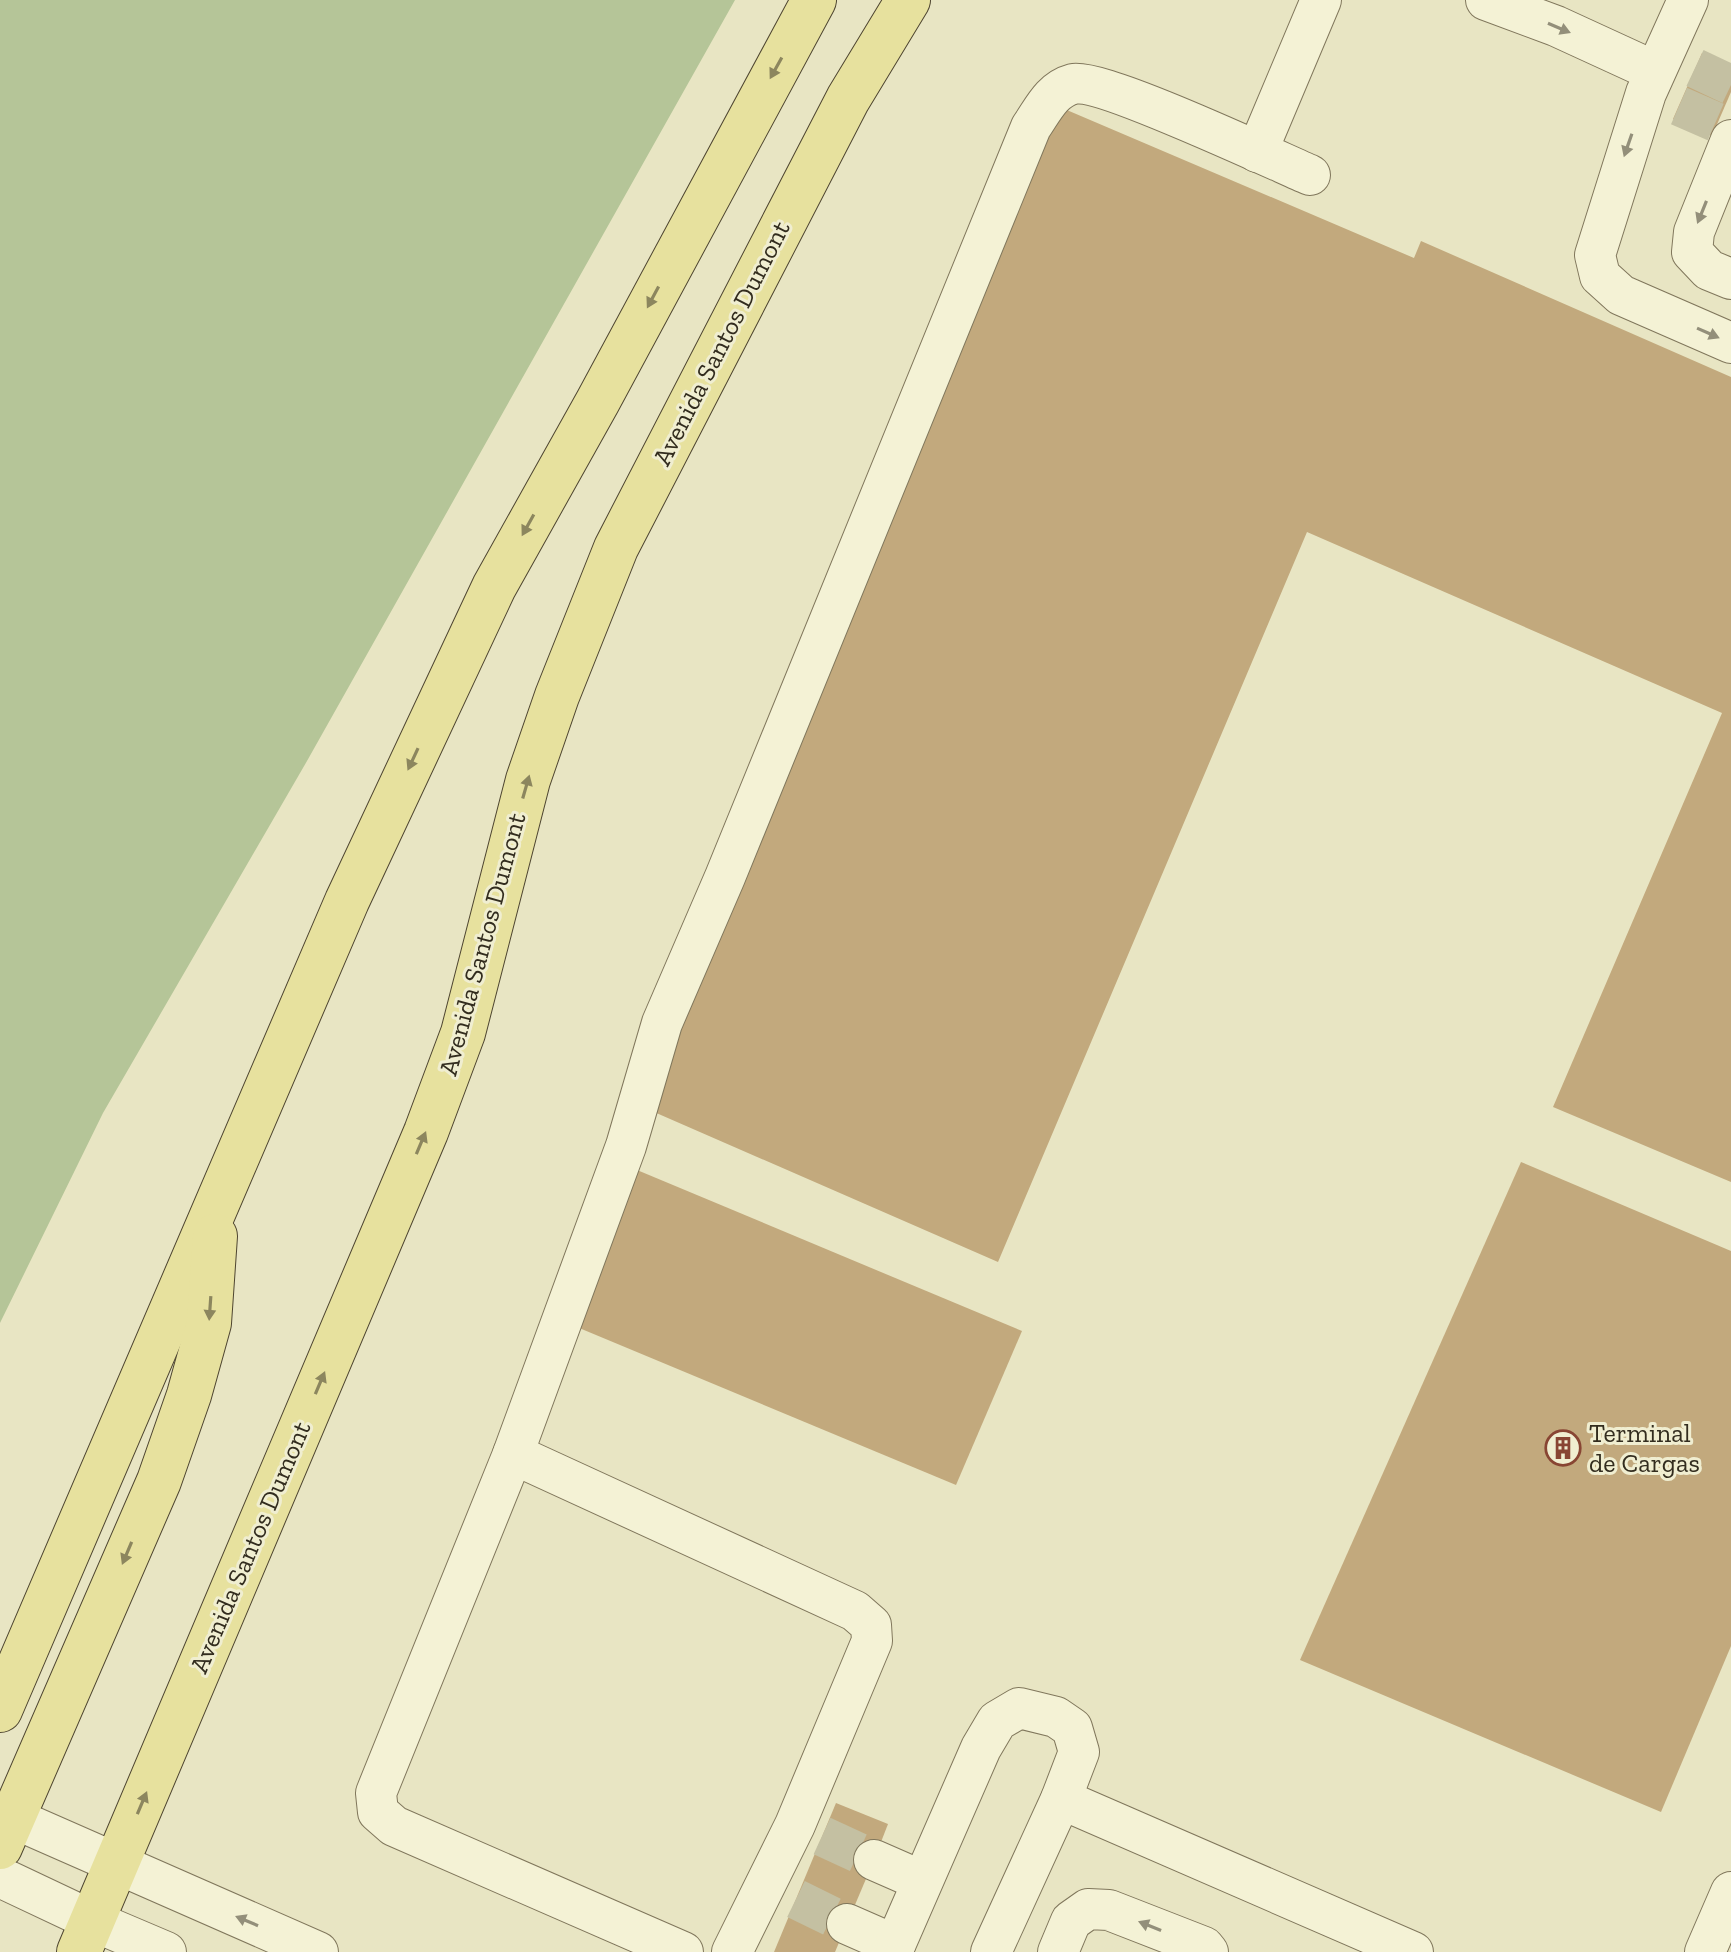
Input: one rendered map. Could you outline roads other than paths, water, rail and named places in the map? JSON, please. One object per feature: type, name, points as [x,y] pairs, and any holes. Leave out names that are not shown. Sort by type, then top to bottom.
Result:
[{"type":"main road","points":[[0,1710],[347,901],[494,587],[814,0]]},
{"type":"main road","name":"Avenida Santos Dumont","points":[[86,1936],[426,1132],[470,1006],[528,780],[557,696],[616,548],[848,99],[908,0]]},
{"type":"main road","points":[[6,1833],[159,1481],[189,1395],[209,1323],[217,1202]]},
{"type":"lane","points":[[1257,152],[1321,0]]},
{"type":"lane","points":[[1486,0],[1556,26],[1668,78]]},
{"type":"lane","points":[[1688,0],[1668,78],[1595,255],[1600,276],[1621,295],[1731,343]]},
{"type":"lane","points":[[683,1952],[394,1826],[378,1812],[376,1793],[513,1454],[626,1146],[662,1023],[725,877],[1031,127],[1054,93],[1075,83],[1115,92],[1310,175]]},
{"type":"lane","points":[[1727,131],[1694,232],[1692,252],[1709,270],[1731,279]]},
{"type":"lane","points":[[513,1454],[855,1611],[871,1625],[872,1641],[809,1830],[781,1892],[732,1952]]},
{"type":"lane","points":[[847,1924],[893,1949],[981,1748],[997,1721],[1019,1708],[1056,1717],[1072,1728],[1079,1752],[1061,1799],[991,1952]]},
{"type":"lane","points":[[1061,1799],[1413,1952]]},
{"type":"lane","points":[[6,1833],[116,1864],[318,1952]]},
{"type":"lane","points":[[874,1860],[922,1881]]},
{"type":"lane","points":[[0,1877],[86,1936],[166,1952]]},
{"type":"lane","points":[[1705,1952],[1731,1892]]},
{"type":"lane","points":[[1058,1952],[1071,1921],[1088,1909],[1109,1910],[1204,1947],[1208,1952]]},
{"type":"tunnel","points":[[1695,68],[1731,85]]},
{"type":"tunnel","points":[[1679,106],[1718,123]]},
{"type":"tunnel","points":[[822,1836],[874,1860]]},
{"type":"tunnel","points":[[796,1899],[847,1924]]},
{"type":"place","name":"Terminal de Cargas","points":[[1563,1448]]}]
